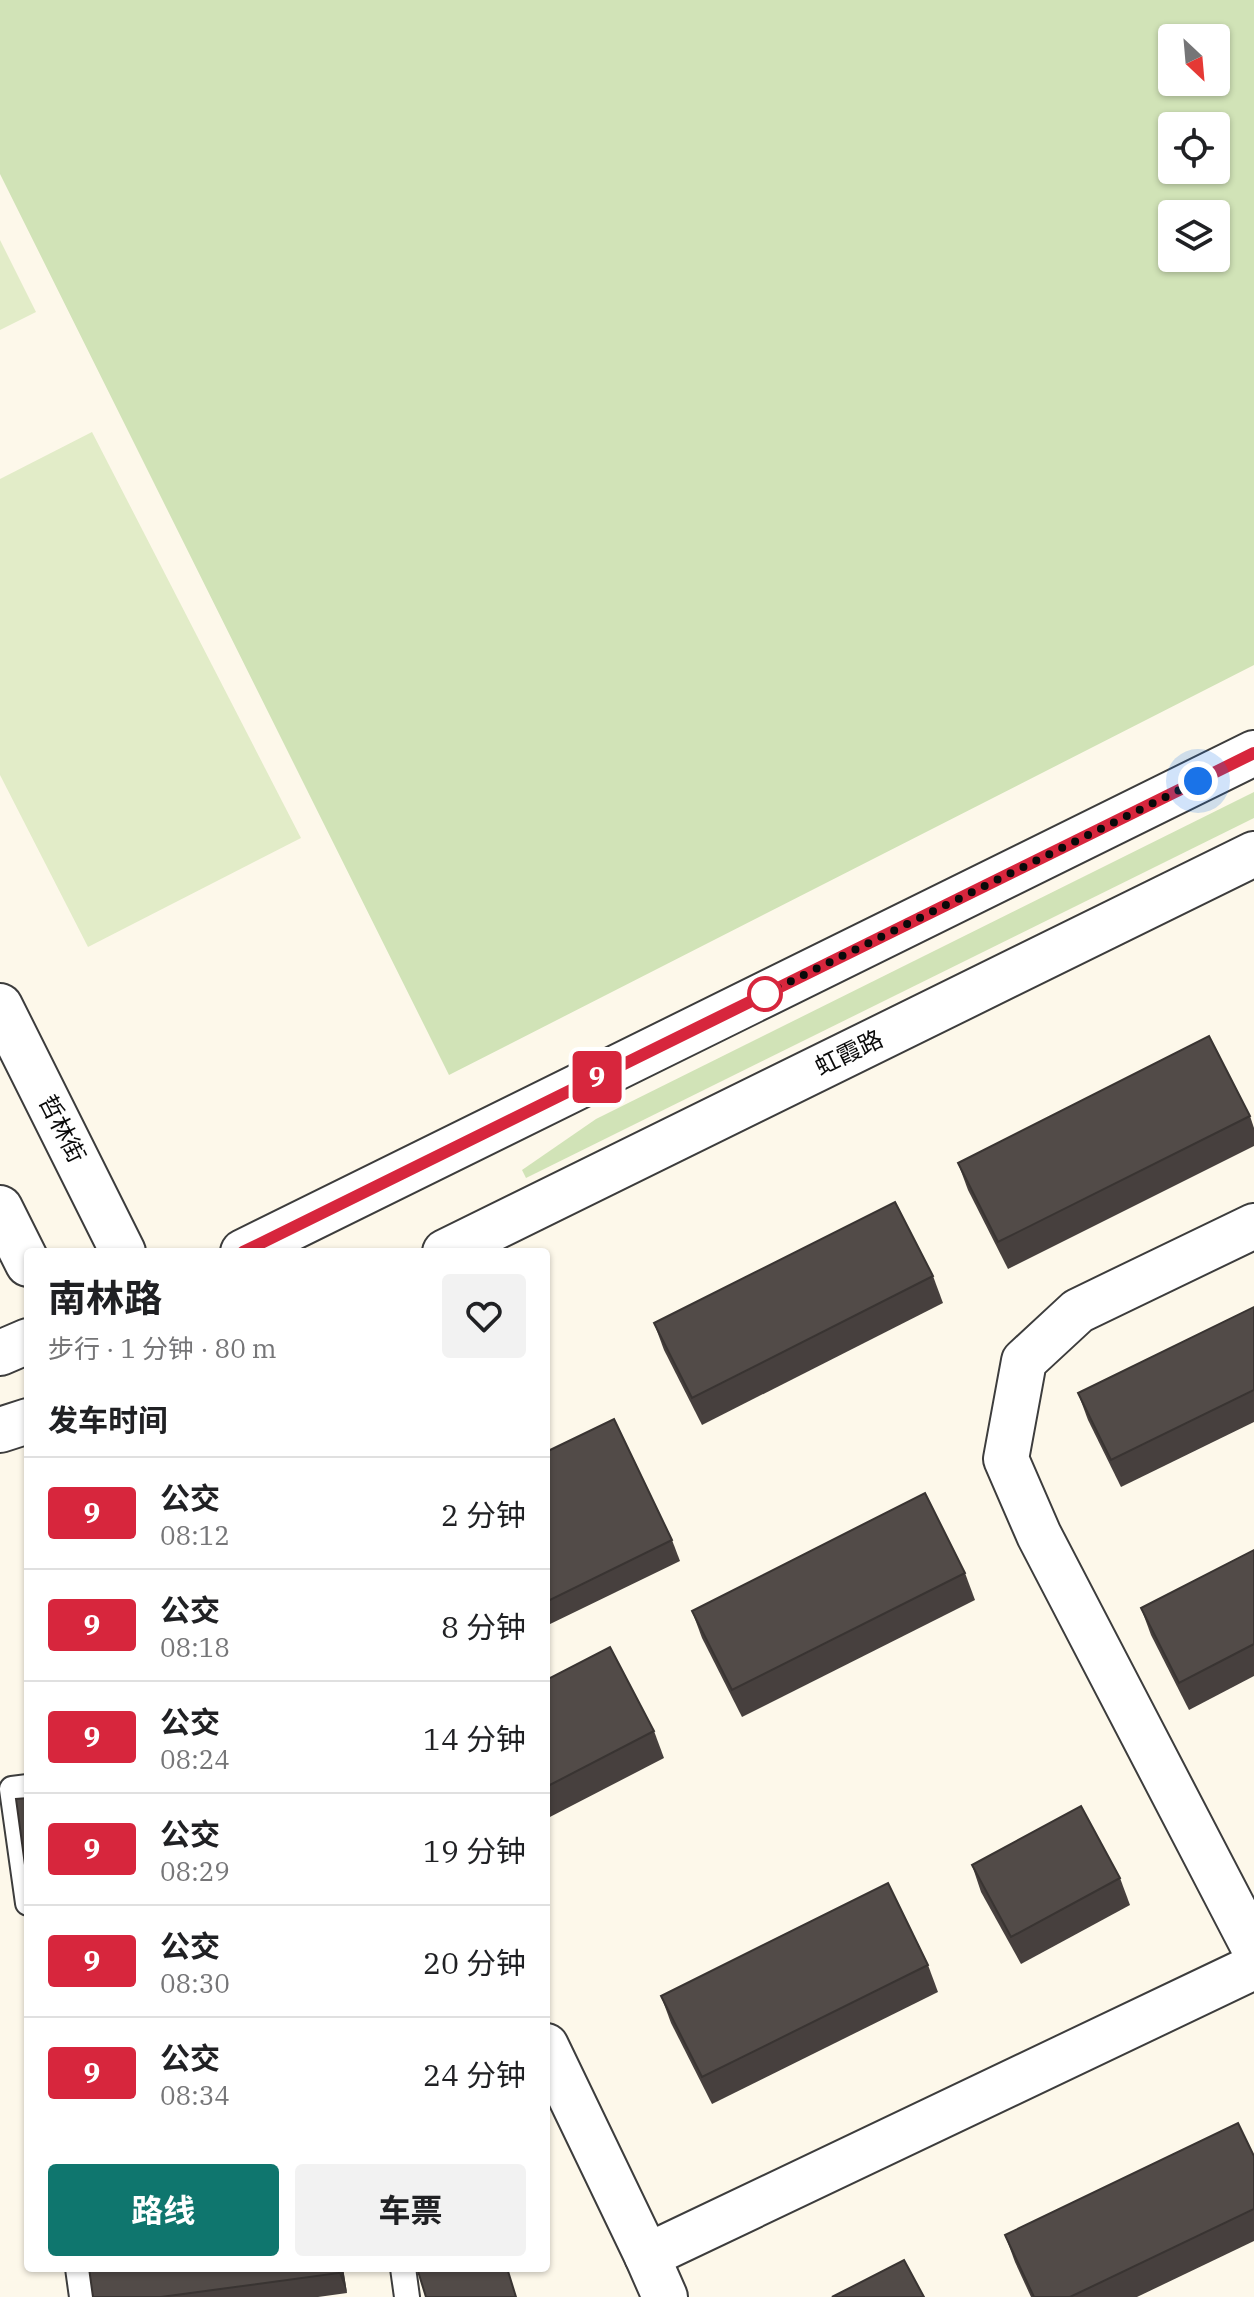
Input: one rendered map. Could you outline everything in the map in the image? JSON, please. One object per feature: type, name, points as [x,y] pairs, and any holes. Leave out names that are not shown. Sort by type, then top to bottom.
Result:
[{"type":"street","points":[[251,1248],[1254,753]]},
{"type":"street","name":"虹霞路","points":[[453,1248],[1254,854]]},
{"type":"street","name":"哲林街","points":[[0,1006],[121,1248]]},
{"type":"street","points":[[0,1208],[24,1256]]},
{"type":"street","points":[[1254,1226],[1078,1311],[1024,1361],[1006,1459],[1039,1535],[1254,1948]]},
{"type":"street","points":[[0,1353],[24,1343]]},
{"type":"street","points":[[0,1430],[24,1422]]},
{"type":"street","points":[[647,2256],[1254,1967]]},
{"type":"street","points":[[550,2054],[665,2297]]},
{"type":"lane","points":[[24,1788],[12,1789],[24,1874]]},
{"type":"lane","points":[[79,2272],[82,2297]]},
{"type":"lane","points":[[404,2272],[407,2297]]},
{"type":"green space","points":[[0,0],[1254,0],[1254,665],[449,1075],[0,174]]},
{"type":"green space","points":[[0,240],[36,312],[0,330]]},
{"type":"green space","points":[[92,432],[301,838],[88,947],[0,775],[0,479]]},
{"type":"green space","points":[[1254,792],[1254,818],[526,1178],[522,1170],[596,1119]]},
{"type":"building","points":[[1209,1036],[1250,1116],[998,1242],[958,1163]]},
{"type":"building","points":[[895,1202],[933,1276],[692,1398],[654,1323]]},
{"type":"building","points":[[1254,1307],[1254,1390],[1111,1460],[1078,1393]]},
{"type":"building","points":[[614,1419],[672,1540],[550,1600],[550,1450]]},
{"type":"building","points":[[925,1493],[965,1573],[732,1690],[692,1611]]},
{"type":"building","points":[[1254,1550],[1254,1644],[1179,1683],[1141,1608]]},
{"type":"building","points":[[610,1647],[654,1731],[550,1785],[550,1678]]},
{"type":"building","points":[[24,1798],[24,1858],[16,1799]]},
{"type":"building","points":[[1081,1806],[1120,1878],[1011,1937],[972,1865]]},
{"type":"building","points":[[888,1883],[928,1965],[702,2077],[661,1996]]},
{"type":"building","points":[[1238,2123],[1254,2156],[1254,2209],[1070,2297],[1034,2297],[1005,2235]]},
{"type":"building","points":[[904,2260],[924,2297],[832,2297]]},
{"type":"building","points":[[90,2272],[339,2272],[161,2297],[93,2297]]},
{"type":"building","points":[[418,2272],[508,2272],[516,2297],[426,2297]]},
{"type":"bus line","name":"9","points":[[251,1248],[1254,753]]},
{"type":"route","points":[[765,994],[1198,781]]}]
